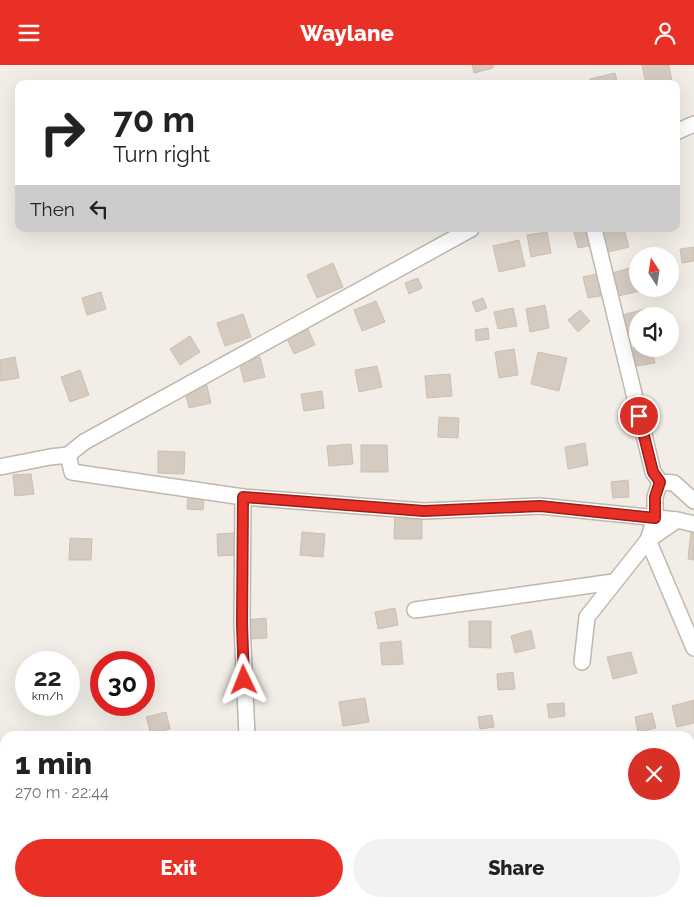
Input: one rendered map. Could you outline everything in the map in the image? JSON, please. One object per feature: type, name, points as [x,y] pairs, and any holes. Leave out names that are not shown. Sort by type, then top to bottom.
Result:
[{"type":"street","points":[[680,130],[694,124]]},
{"type":"street","points":[[0,467],[68,455],[84,442],[466,232]]},
{"type":"street","points":[[595,232],[653,472],[660,482]]},
{"type":"street","points":[[68,455],[72,472],[243,497],[424,511],[540,506],[677,519],[693,524],[694,507]]},
{"type":"street","points":[[660,482],[674,483],[694,501]]},
{"type":"street","points":[[660,482],[655,497],[655,518],[648,540],[694,648]]},
{"type":"street","points":[[243,497],[242,624],[247,731]]},
{"type":"street","points":[[582,662],[587,617],[648,540],[677,519]]},
{"type":"street","points":[[416,610],[613,582]]},
{"type":"building","points":[[472,65],[493,65],[493,68],[474,73]]},
{"type":"building","points":[[642,65],[669,65],[672,80],[645,80]]},
{"type":"building","points":[[615,73],[617,80],[590,80]]},
{"type":"building","points":[[547,232],[551,253],[531,257],[527,235]]},
{"type":"building","points":[[574,232],[588,232],[594,245],[578,248]]},
{"type":"building","points":[[599,232],[625,232],[629,247],[604,253]]},
{"type":"building","points":[[519,240],[525,266],[499,272],[493,246]]},
{"type":"building","points":[[694,247],[694,261],[682,263],[680,249]]},
{"type":"building","points":[[333,263],[343,287],[317,298],[307,275]]},
{"type":"building","points":[[629,268],[629,294],[618,296],[612,273]]},
{"type":"building","points":[[602,273],[606,295],[588,298],[583,277]]},
{"type":"building","points":[[418,278],[422,288],[409,294],[405,283]]},
{"type":"building","points":[[101,292],[106,309],[87,315],[82,298]]},
{"type":"building","points":[[483,298],[487,308],[476,312],[472,302]]},
{"type":"building","points":[[376,301],[385,322],[362,331],[354,310]]},
{"type":"building","points":[[545,305],[549,328],[530,332],[526,309]]},
{"type":"building","points":[[513,308],[517,326],[498,329],[494,312]]},
{"type":"building","points":[[580,310],[590,321],[578,332],[568,320]]},
{"type":"building","points":[[629,313],[629,335],[628,335],[623,315]]},
{"type":"building","points":[[243,314],[251,337],[225,346],[217,323]]},
{"type":"building","points":[[305,322],[315,345],[294,354],[284,332]]},
{"type":"building","points":[[488,328],[489,339],[476,341],[475,330]]},
{"type":"building","points":[[190,336],[200,352],[180,365],[170,349]]},
{"type":"building","points":[[514,349],[518,375],[499,378],[495,352]]},
{"type":"building","points":[[538,352],[567,358],[559,391],[531,384]]},
{"type":"building","points":[[15,357],[19,378],[0,381],[0,360]]},
{"type":"building","points":[[260,357],[265,377],[244,382],[239,362]]},
{"type":"building","points":[[635,357],[654,357],[655,363],[636,366]]},
{"type":"building","points":[[377,366],[382,387],[359,392],[355,370]]},
{"type":"building","points":[[80,370],[89,395],[70,402],[61,377]]},
{"type":"building","points":[[450,374],[452,396],[427,398],[425,376]]},
{"type":"building","points":[[206,382],[211,403],[189,408],[184,388]]},
{"type":"building","points":[[322,391],[324,408],[304,411],[301,394]]},
{"type":"building","points":[[439,417],[459,418],[458,438],[438,437]]},
{"type":"building","points":[[585,443],[588,465],[568,469],[565,447]]},
{"type":"building","points":[[351,444],[353,464],[329,466],[327,446]]},
{"type":"building","points":[[361,445],[387,445],[388,472],[361,472]]},
{"type":"building","points":[[158,451],[185,452],[184,474],[158,473]]},
{"type":"building","points":[[31,474],[34,494],[15,496],[13,475]]},
{"type":"building","points":[[628,480],[629,497],[613,498],[611,482]]},
{"type":"building","points":[[188,492],[204,493],[203,510],[187,509]]},
{"type":"building","points":[[395,513],[422,513],[422,539],[394,539]]},
{"type":"building","points":[[691,531],[694,531],[694,560],[688,559]]},
{"type":"building","points":[[302,532],[325,534],[323,557],[300,555]]},
{"type":"building","points":[[234,533],[236,555],[218,556],[217,534]]},
{"type":"building","points":[[70,538],[92,539],[91,560],[69,560]]},
{"type":"building","points":[[395,608],[398,625],[378,629],[375,612]]},
{"type":"building","points":[[266,618],[267,638],[247,639],[246,620]]},
{"type":"building","points":[[469,621],[491,621],[491,648],[469,647]]},
{"type":"building","points":[[531,630],[535,648],[515,653],[511,636]]},
{"type":"building","points":[[401,641],[403,664],[382,665],[380,643]]},
{"type":"building","points":[[631,652],[637,673],[613,679],[607,657]]},
{"type":"building","points":[[513,672],[515,689],[498,690],[497,674]]},
{"type":"building","points":[[365,698],[369,722],[343,726],[339,702]]},
{"type":"building","points":[[694,700],[694,723],[677,727],[672,706]]},
{"type":"building","points":[[564,703],[565,716],[549,718],[547,704]]},
{"type":"building","points":[[166,712],[170,729],[150,731],[146,717]]},
{"type":"building","points":[[652,713],[656,728],[638,731],[635,717]]},
{"type":"building","points":[[492,715],[494,727],[480,729],[478,717]]},
{"type":"route","points":[[244,680],[242,624],[243,497],[424,511],[540,506],[655,518],[655,497],[660,482],[653,472],[639,416]]}]
